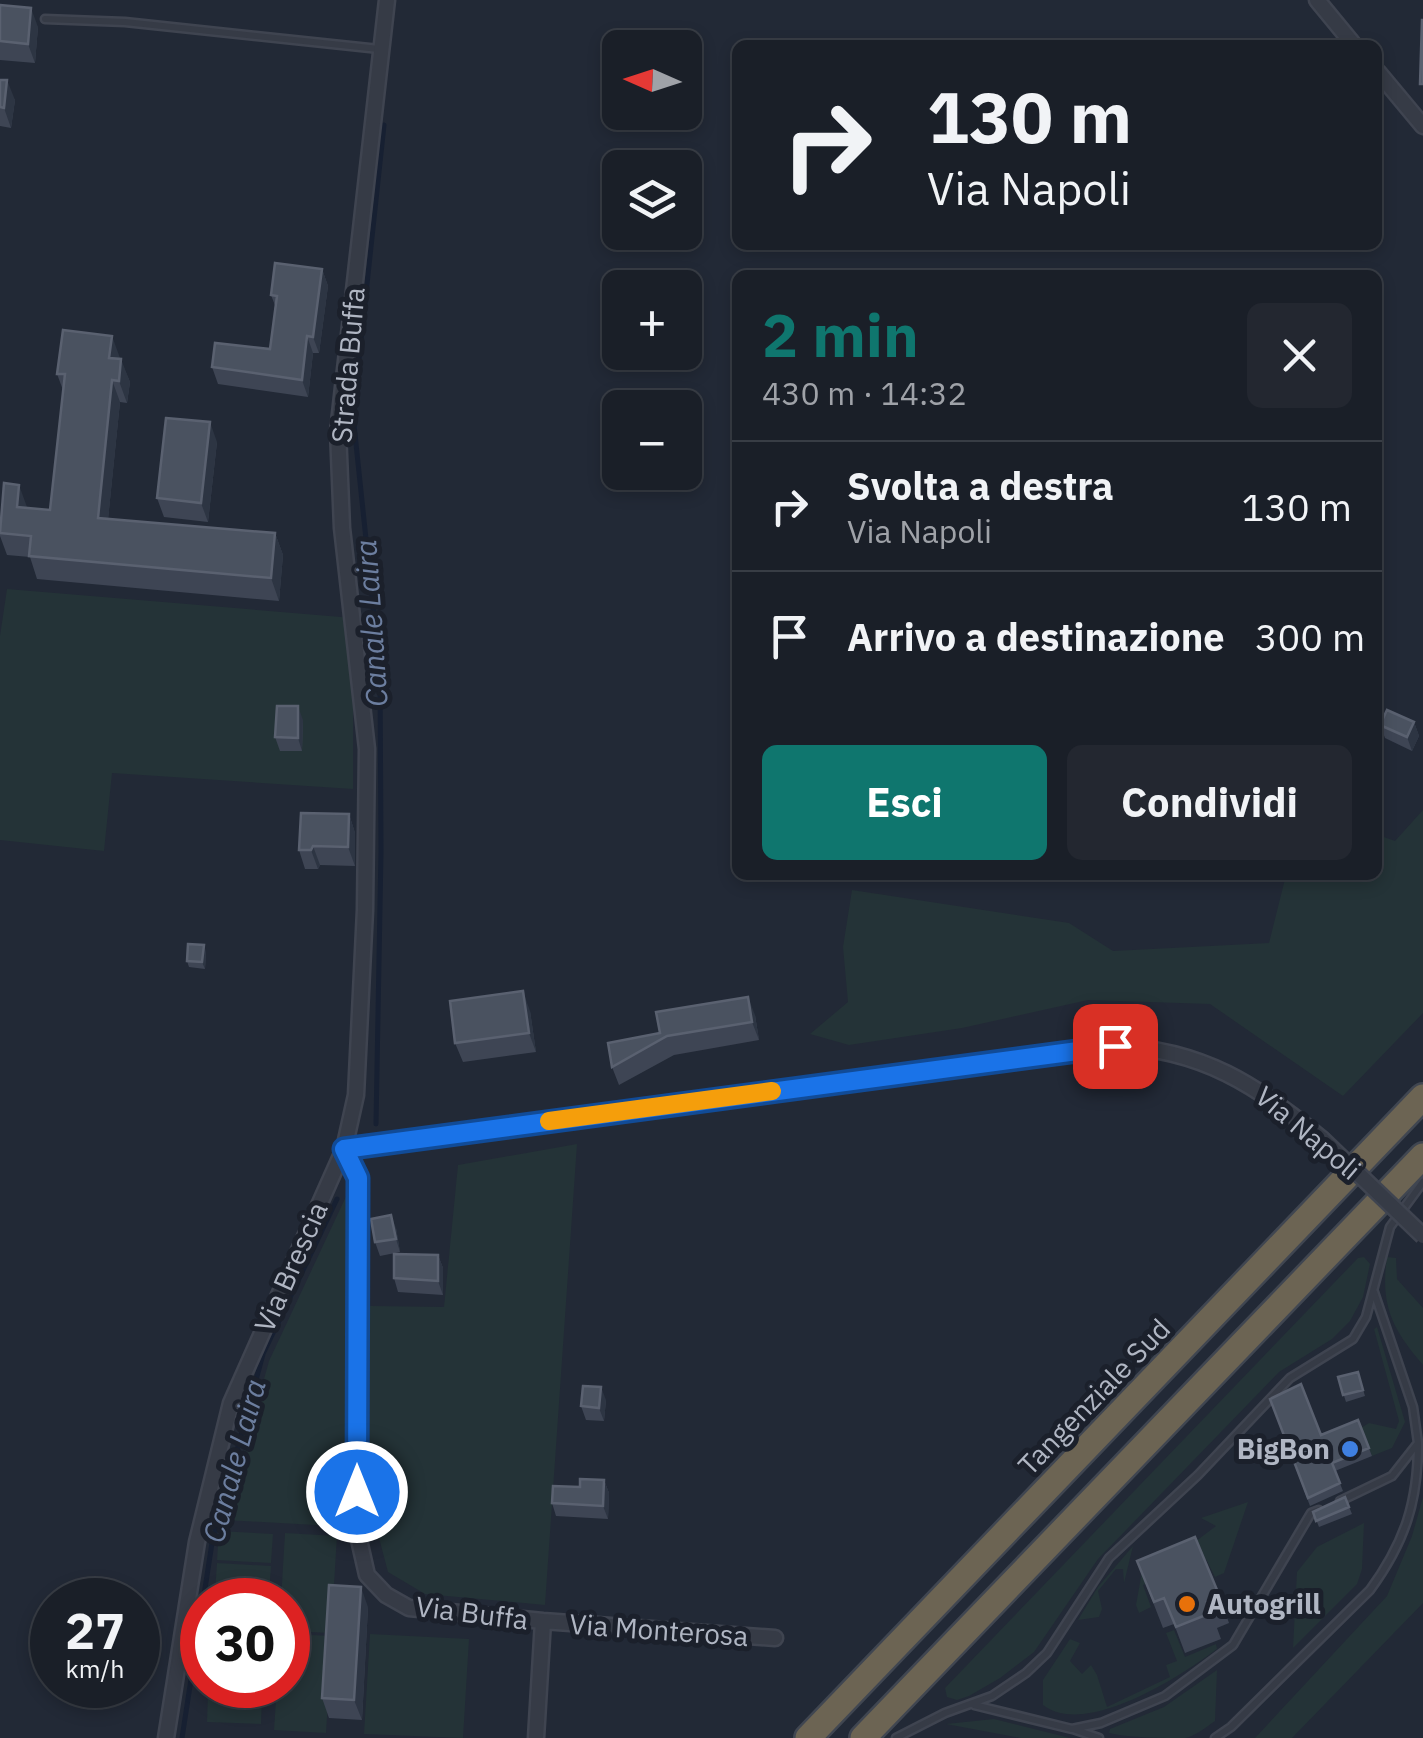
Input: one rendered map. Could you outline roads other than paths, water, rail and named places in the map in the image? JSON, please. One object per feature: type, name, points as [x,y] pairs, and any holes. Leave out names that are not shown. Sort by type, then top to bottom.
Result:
[{"type":"highway","name":"Tangenziale Sud","points":[[808,1738],[1423,1097]]},
{"type":"highway","points":[[863,1738],[1423,1156]]},
{"type":"street","name":"Strada Buffa","points":[[344,1149],[356,1094],[368,750],[342,528],[338,432],[387,0]]},
{"type":"street","points":[[1316,0],[1350,40]]},
{"type":"street","points":[[1382,77],[1423,126]]},
{"type":"street","name":"Via Napoli","points":[[344,1149],[1115,1046],[1153,1048],[1223,1071],[1259,1089],[1322,1139],[1423,1236]]},
{"type":"street","name":"Via Buffa","points":[[344,1149],[358,1178],[357,1531],[366,1575],[386,1596],[409,1608],[543,1622],[536,1738]]},
{"type":"street","name":"Via Brescia","points":[[166,1738],[197,1542],[231,1404],[344,1149]]},
{"type":"street","name":"Via Monterosa","points":[[543,1622],[776,1638]]},
{"type":"lane","points":[[45,19],[126,22],[380,49]]},
{"type":"lane","points":[[896,1738],[945,1712],[992,1696],[1038,1663],[1109,1558],[1198,1475],[1290,1378],[1353,1339],[1366,1317],[1390,1227],[1423,1182]]},
{"type":"lane","points":[[1214,1738],[1245,1714],[1370,1590],[1403,1534],[1416,1494],[1418,1443],[1412,1407],[1372,1288]]},
{"type":"lane","points":[[1072,1729],[1101,1724],[1165,1696],[1221,1656],[1233,1645],[1311,1513],[1392,1476],[1418,1443]]},
{"type":"lane","points":[[973,1705],[1098,1738]]},
{"type":"waterway","name":"Canale Laira","points":[[376,1124],[380,673],[353,415],[384,125]]},
{"type":"waterway","name":"Canale Laira","points":[[182,1738],[212,1543],[263,1354],[337,1199]]},
{"type":"place","name":"BigBon","points":[[1350,1449]]},
{"type":"place","name":"Autogrill","points":[[1187,1604]]}]
